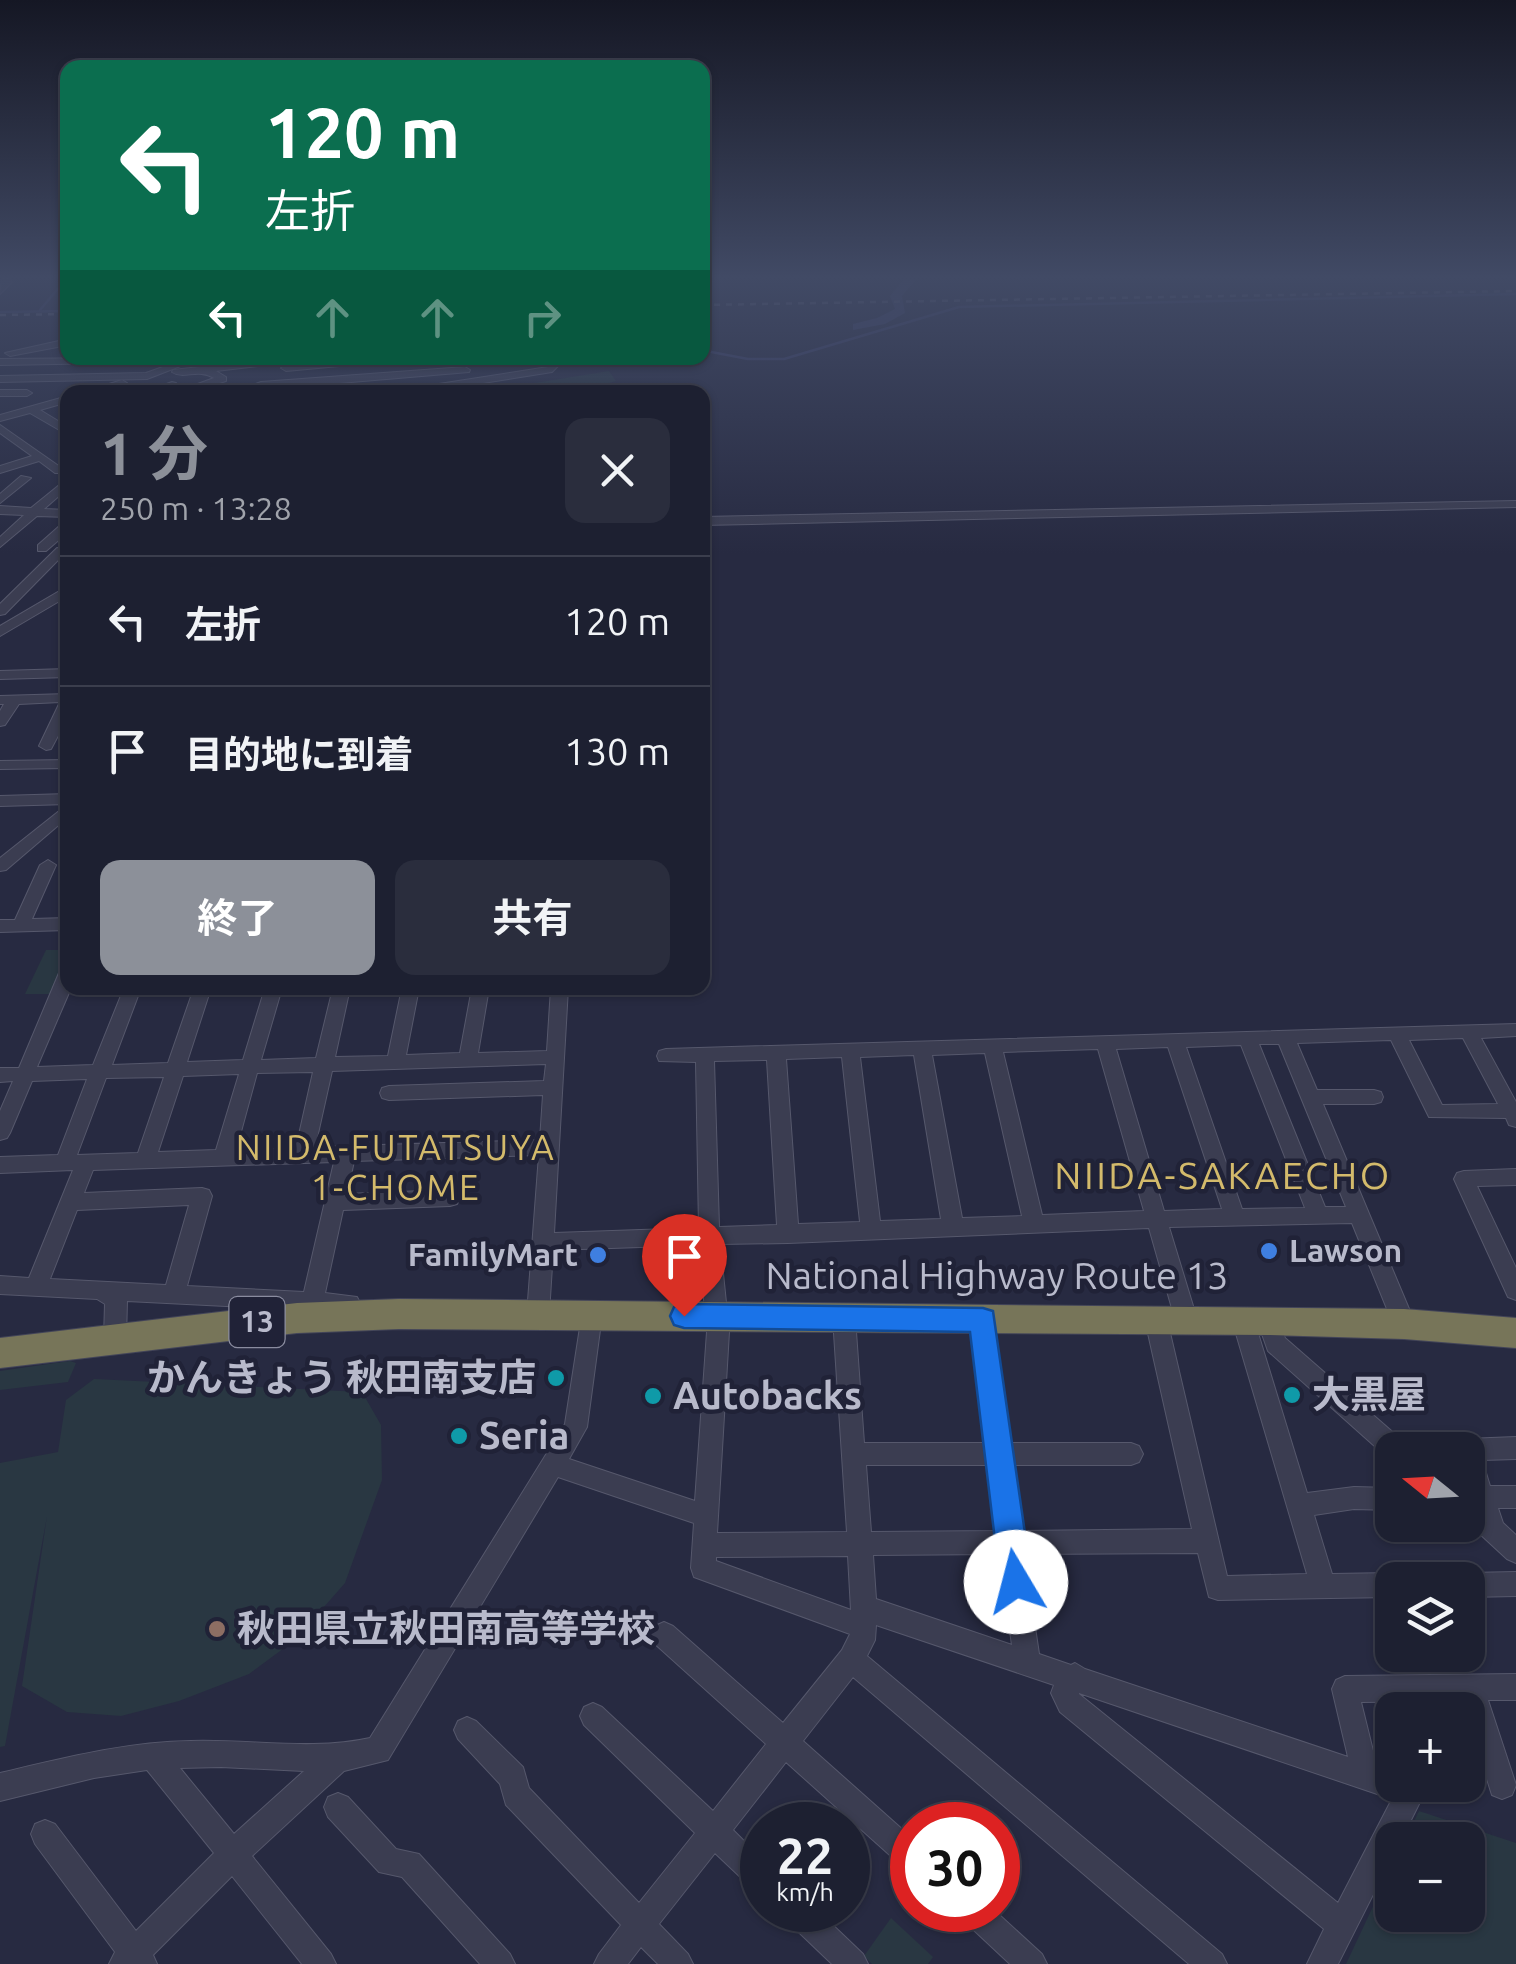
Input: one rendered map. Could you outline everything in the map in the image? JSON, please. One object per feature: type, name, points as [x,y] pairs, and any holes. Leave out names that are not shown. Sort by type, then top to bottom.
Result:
[{"type":"highway","name":"National Highway Route 13","points":[[0,1354],[296,1318],[400,1314],[1256,1320],[1404,1324],[1516,1333]]},
{"type":"street","points":[[102,376],[106,371]]},
{"type":"street","points":[[0,378],[150,375],[162,371]]},
{"type":"street","points":[[116,385],[168,371]]},
{"type":"street","points":[[201,385],[222,379],[215,371]]},
{"type":"street","points":[[283,384],[286,371]]},
{"type":"street","points":[[344,385],[345,371]]},
{"type":"street","points":[[384,371],[384,376]]},
{"type":"street","points":[[278,385],[423,371]]},
{"type":"street","points":[[465,371],[466,383]]},
{"type":"street","points":[[446,385],[542,371]]},
{"type":"street","points":[[150,375],[169,385]]},
{"type":"street","points":[[0,394],[27,393]]},
{"type":"street","points":[[0,418],[60,400]]},
{"type":"street","points":[[0,404],[16,404]]},
{"type":"street","points":[[31,409],[60,426]]},
{"type":"street","points":[[0,428],[60,470]]},
{"type":"street","points":[[0,450],[22,443]]},
{"type":"street","points":[[0,470],[41,457]]},
{"type":"street","points":[[43,476],[60,474]]},
{"type":"street","points":[[0,500],[25,478]]},
{"type":"street","points":[[0,553],[5,549],[0,544],[34,512],[60,479]]},
{"type":"street","points":[[710,521],[1516,504]]},
{"type":"street","points":[[0,510],[60,514]]},
{"type":"street","points":[[42,548],[60,531]]},
{"type":"street","points":[[2,606],[60,552]]},
{"type":"street","points":[[0,632],[60,595]]},
{"type":"street","points":[[2,606],[41,607]]},
{"type":"street","points":[[0,675],[60,674]]},
{"type":"street","points":[[0,722],[7,700],[60,700]]},
{"type":"street","points":[[46,746],[60,717]]},
{"type":"street","points":[[0,765],[60,764]]},
{"type":"street","points":[[0,801],[60,799]]},
{"type":"street","points":[[0,866],[60,815]]},
{"type":"street","points":[[22,925],[48,866]]},
{"type":"street","points":[[0,926],[60,924]]},
{"type":"street","points":[[0,1134],[60,992]]},
{"type":"street","points":[[37,1285],[72,1202],[75,1163],[100,1072],[129,995]]},
{"type":"street","points":[[146,1160],[200,995]]},
{"type":"street","points":[[224,1156],[271,995]]},
{"type":"street","points":[[304,1154],[339,995]]},
{"type":"street","points":[[396,1062],[409,995]]},
{"type":"street","points":[[468,1059],[479,995]]},
{"type":"street","points":[[538,1314],[560,995]]},
{"type":"street","points":[[666,1056],[1516,1030]]},
{"type":"street","points":[[1469,1032],[1513,1116]]},
{"type":"street","points":[[1398,1034],[1436,1112],[1513,1116]]},
{"type":"street","points":[[1285,1036],[1404,1324],[1516,1318]]},
{"type":"street","points":[[1247,1038],[1318,1215]]},
{"type":"street","points":[[1174,1039],[1234,1216]]},
{"type":"street","points":[[1104,1042],[1157,1218],[1218,1588],[1375,1585]]},
{"type":"street","points":[[992,1046],[1034,1224]]},
{"type":"street","points":[[922,1048],[953,1227]]},
{"type":"street","points":[[850,1050],[872,1230]]},
{"type":"street","points":[[776,1052],[788,1234]]},
{"type":"street","points":[[705,1054],[709,1238],[718,1332],[703,1568],[1075,1676],[1411,1792],[1322,1964]]},
{"type":"street","points":[[0,1075],[556,1057]]},
{"type":"street","points":[[389,1093],[552,1088]]},
{"type":"street","points":[[1310,1098],[1374,1097]]},
{"type":"street","points":[[0,1165],[547,1147]]},
{"type":"street","points":[[312,1301],[346,1152]]},
{"type":"street","points":[[1516,1177],[1464,1179],[1516,1291]]},
{"type":"street","points":[[72,1202],[202,1196],[176,1292]]},
{"type":"street","points":[[335,1202],[450,1198]]},
{"type":"street","points":[[542,1242],[1157,1218],[1360,1215]]},
{"type":"street","points":[[0,1285],[356,1303],[400,1314]]},
{"type":"street","points":[[97,1288],[116,1299],[114,1338]]},
{"type":"street","points":[[0,1787],[98,1763],[153,1756],[242,1754],[337,1759],[378,1750],[576,1428],[590,1315]]},
{"type":"street","points":[[609,1964],[851,1659],[864,1617],[844,1318]]},
{"type":"street","points":[[983,1320],[997,1454],[1027,1661]]},
{"type":"street","points":[[1256,1320],[1276,1344],[1376,1432]]},
{"type":"street","points":[[1256,1320],[1299,1506],[1323,1586]]},
{"type":"street","points":[[1485,1451],[1516,1448]]},
{"type":"street","points":[[853,1454],[1131,1454]]},
{"type":"street","points":[[553,1464],[706,1516]]},
{"type":"street","points":[[1485,1501],[1516,1496]]},
{"type":"street","points":[[1299,1506],[1375,1498]]},
{"type":"street","points":[[1485,1518],[1516,1550]]},
{"type":"street","points":[[704,1545],[1208,1541]]},
{"type":"street","points":[[1485,1584],[1516,1584]]},
{"type":"street","points":[[664,1635],[890,1836]]},
{"type":"street","points":[[851,1659],[1212,1964]]},
{"type":"street","points":[[1075,1676],[1064,1693],[1069,1703],[1342,1924]]},
{"type":"street","points":[[1366,1776],[1345,1689],[1516,1687]]},
{"type":"street","points":[[1471,1688],[1502,1785]]},
{"type":"street","points":[[593,1716],[740,1857]]},
{"type":"street","points":[[466,1730],[512,1777],[516,1795],[678,1964]]},
{"type":"street","points":[[153,1756],[321,1964]]},
{"type":"street","points":[[45,1834],[133,1960],[232,1854],[337,1759]]},
{"type":"street","points":[[338,1807],[389,1862],[409,1864],[500,1964]]},
{"type":"street","points":[[819,1932],[853,1964]]},
{"type":"street","points":[[996,1932],[1032,1964]]},
{"type":"shaded area","points":[[609,371],[616,381],[602,385],[523,385]]},
{"type":"shaded area","points":[[46,950],[60,950],[60,978],[53,994],[25,994]]},
{"type":"shaded area","points":[[76,1363],[68,1382],[0,1390],[0,1371]]},
{"type":"shaded area","name":"秋田県立秋田南高等学校","points":[[94,1379],[362,1392],[381,1425],[382,1480],[345,1583],[295,1640],[249,1674],[179,1701],[121,1716],[67,1712],[22,1686],[47,1516],[5,1746],[0,1747],[0,1463],[58,1452],[66,1400]]},
{"type":"shaded area","points":[[1419,1811],[1452,1822],[1414,1822]]},
{"type":"shaded area","points":[[1485,1833],[1516,1843],[1516,1964],[1346,1964],[1375,1902],[1375,1932],[1485,1932]]},
{"type":"shaded area","points":[[890,1919],[890,1932],[906,1932],[933,1957],[928,1964],[872,1964],[864,1956]]},
{"type":"place","name":"Lawson","points":[[1269,1251]]},
{"type":"place","name":"FamilyMart","points":[[598,1255]]},
{"type":"place","name":"かんきょう 秋田南支店","points":[[556,1378]]},
{"type":"place","name":"大黒屋","points":[[1292,1395]]},
{"type":"place","name":"Autobacks","points":[[653,1396]]},
{"type":"place","name":"Seria","points":[[459,1436]]},
{"type":"place","name":"秋田県立秋田南高等学校","points":[[217,1629]]},
{"type":"district","name":"NIIDA-FUTATSUYA 1-CHOME","points":[[396,1168]]},
{"type":"district","name":"NIIDA-SAKAECHO","points":[[1223,1176]]},
{"type":"route","points":[[684,1316],[983,1320],[1016,1582]]}]
